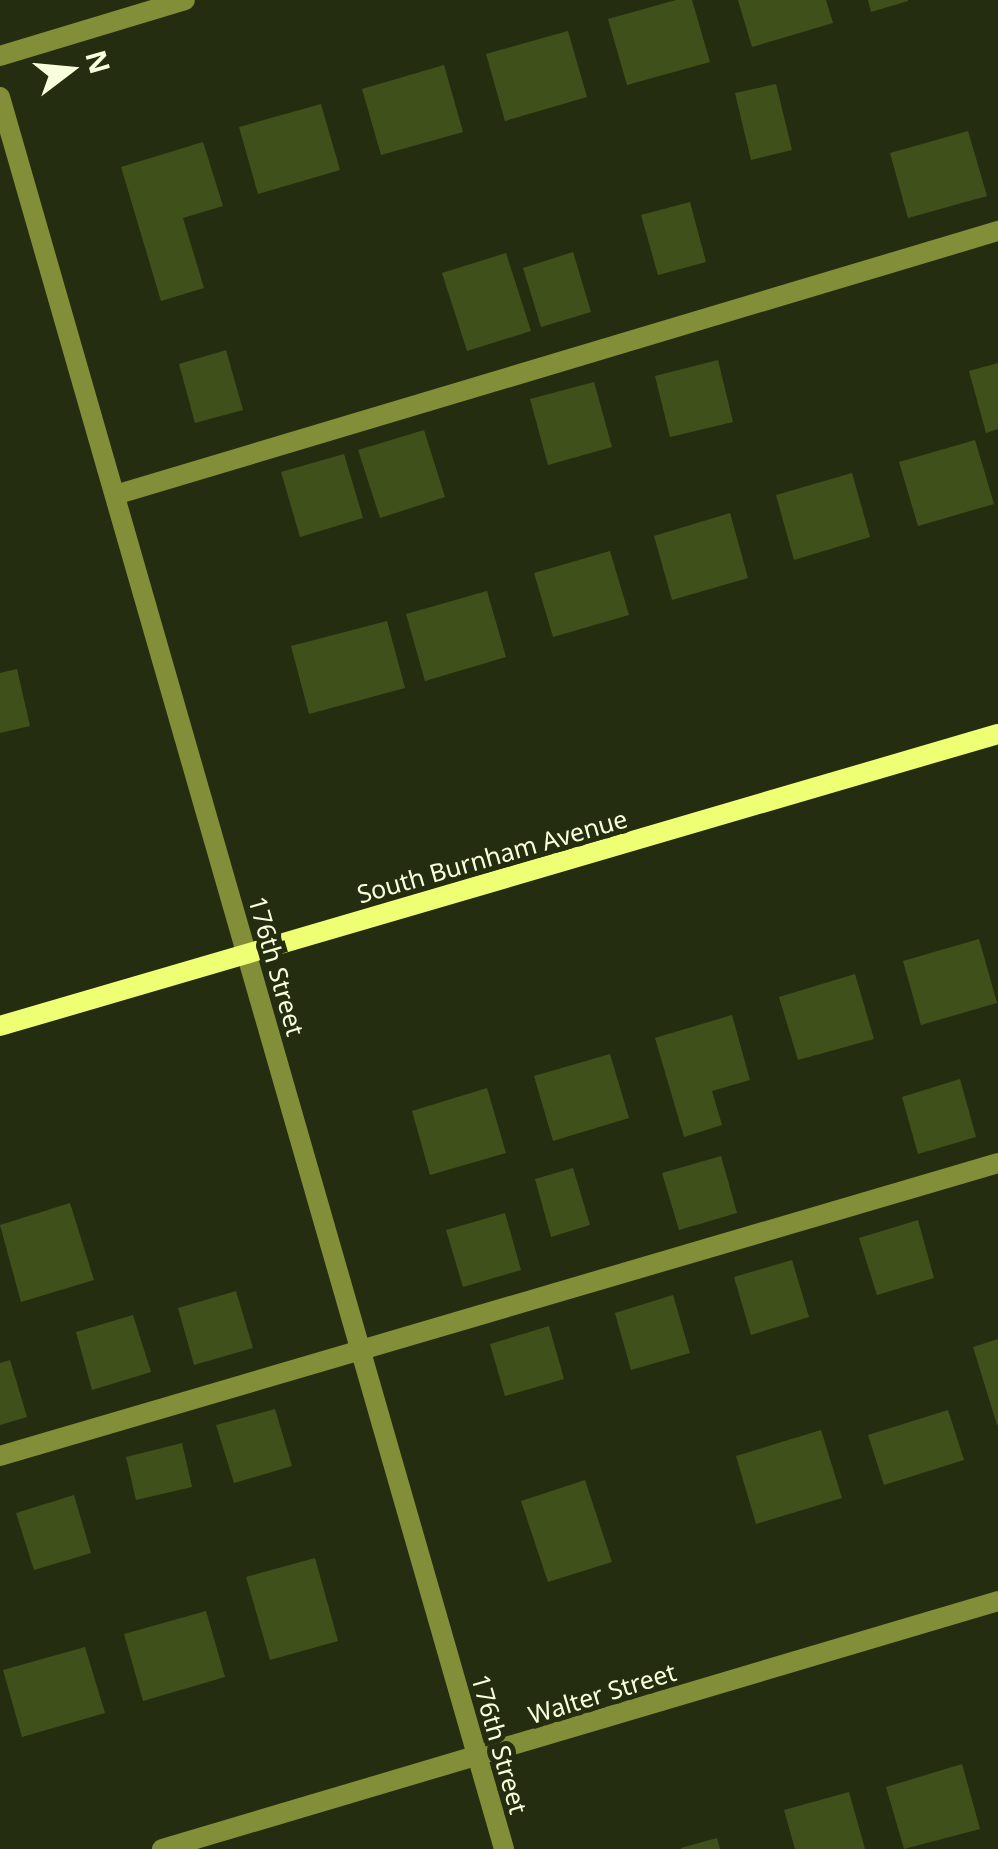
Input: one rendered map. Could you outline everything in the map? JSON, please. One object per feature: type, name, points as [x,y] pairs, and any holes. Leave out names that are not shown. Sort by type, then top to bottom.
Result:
[{"type":"main road","name":"South Burnham Avenue","points":[[0,1026],[998,734]]},
{"type":"street","points":[[0,56],[185,0]]},
{"type":"street","name":"176th Street","points":[[0,97],[504,1849]]},
{"type":"street","points":[[115,495],[998,231]]},
{"type":"street","points":[[0,1456],[998,1162]]},
{"type":"street","name":"Walter Street","points":[[162,1849],[998,1601]]},
{"type":"building","points":[[676,0],[692,0],[710,62],[627,85],[608,19]]},
{"type":"building","points":[[738,0],[826,0],[833,23],[752,47]]},
{"type":"building","points":[[868,0],[908,0],[908,1],[871,12]]},
{"type":"building","points":[[568,31],[587,97],[505,121],[486,54]]},
{"type":"building","points":[[444,65],[463,132],[381,155],[362,89]]},
{"type":"building","points":[[776,84],[792,150],[751,160],[735,93]]},
{"type":"building","points":[[321,104],[340,170],[258,194],[239,127]]},
{"type":"building","points":[[968,131],[987,196],[908,218],[890,153]]},
{"type":"building","points":[[203,142],[223,206],[183,218],[204,288],[161,301],[121,167]]},
{"type":"building","points":[[690,202],[706,262],[658,275],[641,215]]},
{"type":"building","points":[[573,252],[591,312],[541,327],[523,268]]},
{"type":"building","points":[[506,253],[531,331],[467,351],[442,273]]},
{"type":"building","points":[[226,350],[243,410],[195,423],[179,364]]},
{"type":"building","points":[[718,360],[733,422],[670,437],[655,376]]},
{"type":"building","points":[[998,363],[998,429],[986,433],[969,371]]},
{"type":"building","points":[[594,382],[612,447],[548,465],[530,399]]},
{"type":"building","points":[[424,430],[445,497],[380,518],[358,450]]},
{"type":"building","points":[[975,440],[994,504],[918,526],[899,462]]},
{"type":"building","points":[[344,454],[363,518],[300,537],[281,472]]},
{"type":"building","points":[[852,473],[870,537],[794,560],[776,495]]},
{"type":"building","points":[[730,513],[748,578],[672,600],[654,536]]},
{"type":"building","points":[[610,551],[629,615],[553,637],[534,573]]},
{"type":"building","points":[[487,591],[506,657],[425,681],[406,614]]},
{"type":"building","points":[[387,621],[405,688],[309,714],[291,646]]},
{"type":"building","points":[[17,669],[30,726],[0,733],[0,673]]},
{"type":"building","points":[[979,939],[997,1003],[921,1025],[903,961]]},
{"type":"building","points":[[855,974],[874,1039],[798,1060],[779,997]]},
{"type":"building","points":[[732,1015],[750,1080],[712,1091],[722,1125],[684,1137],[655,1038]]},
{"type":"building","points":[[610,1054],[629,1118],[553,1141],[534,1076]]},
{"type":"building","points":[[960,1079],[976,1137],[918,1154],[902,1097]]},
{"type":"building","points":[[487,1088],[506,1153],[430,1175],[412,1111]]},
{"type":"building","points":[[721,1156],[737,1213],[679,1230],[662,1173]]},
{"type":"building","points":[[573,1168],[590,1225],[551,1237],[535,1179]]},
{"type":"building","points":[[70,1203],[94,1280],[21,1302],[0,1225]]},
{"type":"building","points":[[505,1213],[521,1270],[463,1287],[446,1230]]},
{"type":"building","points":[[918,1220],[934,1278],[877,1295],[859,1238]]},
{"type":"building","points":[[792,1260],[809,1317],[751,1335],[734,1277]]},
{"type":"building","points":[[236,1291],[253,1348],[194,1365],[178,1308]]},
{"type":"building","points":[[673,1295],[690,1353],[631,1370],[615,1313]]},
{"type":"building","points":[[133,1315],[151,1372],[92,1390],[76,1332]]},
{"type":"building","points":[[549,1326],[564,1379],[505,1396],[490,1344]]},
{"type":"building","points":[[998,1339],[998,1425],[997,1425],[973,1347]]},
{"type":"building","points":[[10,1360],[27,1417],[0,1425],[0,1363]]},
{"type":"building","points":[[275,1409],[292,1466],[234,1483],[216,1425]]},
{"type":"building","points":[[948,1410],[964,1460],[884,1485],[868,1435]]},
{"type":"building","points":[[821,1430],[842,1498],[756,1524],[736,1456]]},
{"type":"building","points":[[182,1443],[192,1487],[136,1500],[126,1457]]},
{"type":"building","points":[[585,1480],[612,1562],[548,1582],[521,1501]]},
{"type":"building","points":[[74,1495],[91,1553],[34,1570],[16,1513]]},
{"type":"building","points":[[315,1558],[338,1641],[270,1660],[246,1577]]},
{"type":"building","points":[[206,1611],[225,1677],[143,1701],[124,1634]]},
{"type":"building","points":[[85,1647],[105,1713],[22,1737],[3,1670]]},
{"type":"building","points":[[962,1764],[980,1829],[904,1849],[886,1787]]},
{"type":"building","points":[[849,1792],[865,1849],[795,1849],[784,1810]]},
{"type":"building","points":[[717,1838],[720,1849],[681,1849],[681,1848]]}]
